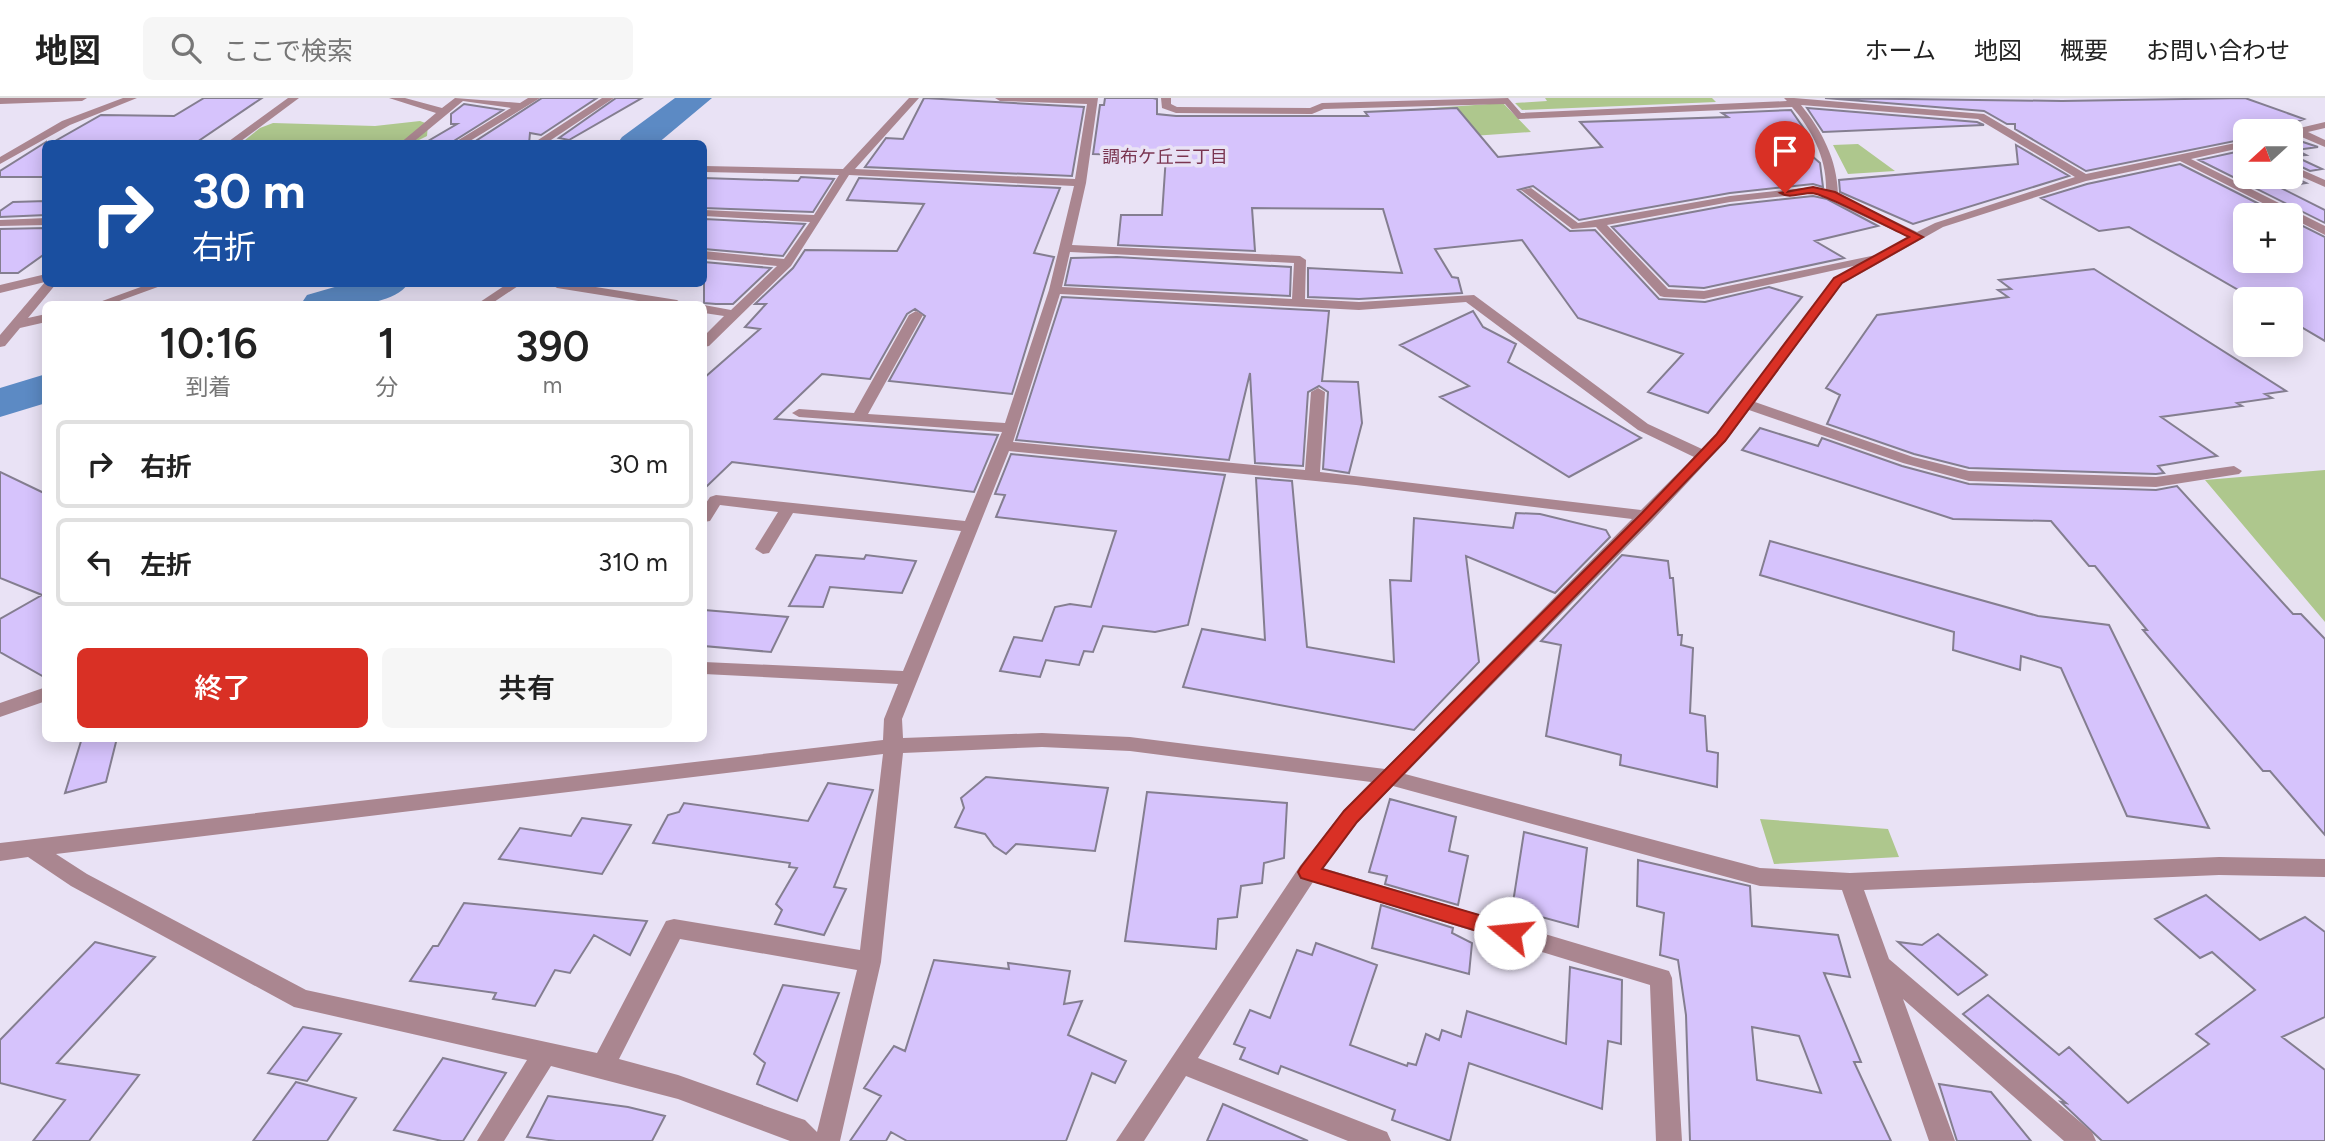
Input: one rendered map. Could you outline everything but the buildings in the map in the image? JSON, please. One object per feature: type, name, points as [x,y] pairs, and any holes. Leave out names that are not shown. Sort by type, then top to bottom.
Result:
[{"type":"street","points":[[0,102],[82,98]]},
{"type":"street","points":[[0,162],[66,122],[132,98]]},
{"type":"street","points":[[236,140],[294,98]]},
{"type":"street","points":[[394,98],[444,112]]},
{"type":"street","points":[[409,140],[461,98],[521,106]]},
{"type":"street","points":[[464,140],[535,98]]},
{"type":"street","points":[[543,140],[609,98]]},
{"type":"street","points":[[707,340],[787,263],[846,172],[876,135],[914,98]]},
{"type":"street","points":[[827,1141],[870,962],[893,772],[893,719],[1011,428],[1066,248],[1080,183],[1093,99],[1000,98]]},
{"type":"street","points":[[1166,98],[1166,106],[1176,110],[1312,111],[1322,106],[1508,101],[1518,116],[1792,101],[1980,116]]},
{"type":"street","points":[[1313,98],[1322,106]]},
{"type":"street","points":[[0,111],[17,100]]},
{"type":"street","points":[[1792,101],[1818,135],[1833,182],[1832,195]]},
{"type":"street","points":[[1971,107],[1980,116],[2084,178]]},
{"type":"street","points":[[2303,130],[2325,125]]},
{"type":"street","points":[[2303,135],[2325,144]]},
{"type":"street","points":[[1129,1141],[1308,872],[1351,816],[1704,456],[1747,404],[1838,281],[1952,220],[2084,178],[2233,147]]},
{"type":"street","points":[[0,152],[42,152]]},
{"type":"street","points":[[2182,158],[2325,231]]},
{"type":"street","points":[[707,169],[846,172],[1080,183]]},
{"type":"street","points":[[2303,174],[2325,184]]},
{"type":"street","points":[[1527,190],[1576,227],[1730,199],[1813,190],[1832,195],[1845,204],[1917,237]]},
{"type":"street","points":[[30,221],[42,212]]},
{"type":"street","points":[[707,213],[818,219]]},
{"type":"street","points":[[0,223],[42,221]]},
{"type":"street","points":[[1599,223],[1664,293],[1704,295],[1866,257],[1878,260]]},
{"type":"street","points":[[1066,248],[1300,260],[1298,303]]},
{"type":"street","points":[[707,255],[787,263]]},
{"type":"street","points":[[0,289],[42,279]]},
{"type":"street","points":[[2,340],[48,287]]},
{"type":"street","points":[[109,301],[151,287]]},
{"type":"street","points":[[488,301],[510,287]]},
{"type":"street","points":[[585,287],[661,301]]},
{"type":"street","points":[[1055,290],[1359,306],[1469,298],[1643,427],[1704,456]]},
{"type":"street","points":[[707,310],[732,314]]},
{"type":"street","points":[[858,418],[916,314]]},
{"type":"street","points":[[16,325],[42,319]]},
{"type":"street","points":[[1312,475],[1318,392]]},
{"type":"street","points":[[1747,404],[1908,460],[1969,476],[2156,482],[2234,471]]},
{"type":"street","points":[[799,413],[1011,428]]},
{"type":"street","points":[[1004,446],[1312,475],[1647,516]]},
{"type":"street","points":[[707,513],[716,500],[970,527]]},
{"type":"street","points":[[763,549],[789,507]]},
{"type":"street","points":[[707,668],[909,678]]},
{"type":"street","points":[[0,710],[42,695]]},
{"type":"street","points":[[0,852],[893,746],[1042,740],[1129,744],[1389,778],[1760,877],[1850,882],[2219,866],[2325,868]]},
{"type":"street","points":[[32,849],[79,880],[302,1000],[603,1066],[678,1087],[796,1129],[808,1141]]},
{"type":"street","points":[[1308,872],[1661,978],[1669,1141]]},
{"type":"street","points":[[1850,882],[1942,1141]]},
{"type":"street","points":[[603,1066],[674,928],[870,962]]},
{"type":"street","points":[[1880,964],[2083,1141]]},
{"type":"street","points":[[491,1141],[544,1055]]},
{"type":"street","points":[[1181,1062],[1378,1141]]},
{"type":"green space","points":[[1545,98],[1712,98],[1716,102],[1522,110],[1515,103],[1547,101]]},
{"type":"green space","points":[[1503,103],[1531,132],[1429,139],[1405,110]]},
{"type":"green space","points":[[420,121],[428,124],[427,136],[419,140],[245,140],[260,128],[273,123],[375,126]]},
{"type":"green space","points":[[1858,144],[1895,171],[1848,174],[1833,145]]},
{"type":"green space","points":[[2325,470],[2325,622],[2205,480]]},
{"type":"green space","points":[[1760,819],[1888,829],[1899,857],[1774,864]]},
{"type":"waterway","points":[[639,140],[696,98]]},
{"type":"waterway","points":[[332,301],[377,287]]},
{"type":"waterway","points":[[0,403],[42,389]]},
{"type":"district","name":"調布ケ丘三丁目","points":[[1165,157]]},
{"type":"route","points":[[1510,933],[1308,872],[1351,816],[1721,438],[1817,313],[1838,281],[1917,237],[1845,204],[1832,195],[1813,190],[1785,193]]}]
